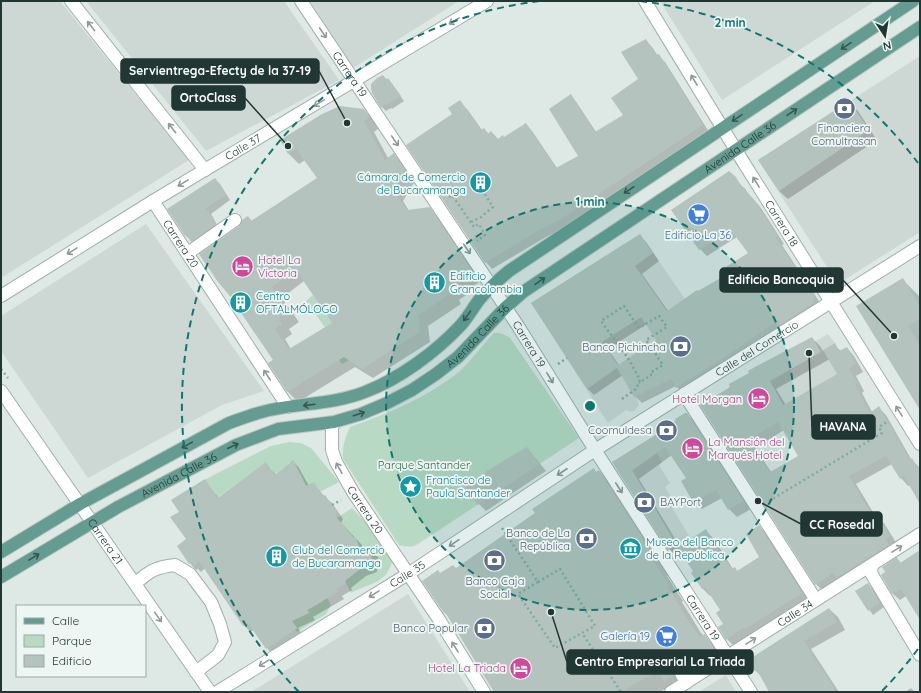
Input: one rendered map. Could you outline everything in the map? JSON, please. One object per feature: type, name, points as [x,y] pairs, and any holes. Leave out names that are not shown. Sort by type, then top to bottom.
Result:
[{"type":"main road","name":"Avenida Calle 36","points":[[1,552],[80,504],[229,423],[248,415],[288,407],[343,399],[366,391],[389,380],[435,350],[462,323],[492,286],[518,265],[913,1]]},
{"type":"main road","name":"Avenida Calle 36","points":[[1,577],[92,522],[236,445],[278,428],[334,422],[361,414],[412,390],[436,374],[458,356],[506,307],[533,285],[920,27]]},
{"type":"street","points":[[71,1],[205,170]]},
{"type":"street","name":"Carrera 19","points":[[301,1],[506,307],[595,450],[751,692]]},
{"type":"street","name":"Calle 37","points":[[1,296],[153,201],[487,1]]},
{"type":"street","name":"Carrera 18","points":[[645,1],[736,150],[920,444]]},
{"type":"street","name":"Carrera 20","points":[[153,201],[288,407]]},
{"type":"street","points":[[188,253],[235,220]]},
{"type":"street","name":"Calle del Comercio","points":[[595,450],[920,246]]},
{"type":"street","name":"Carrera 21","points":[[1,391],[210,692]]},
{"type":"street","points":[[684,394],[816,600]]},
{"type":"street","name":"Carrera 20","points":[[334,422],[332,428],[332,450],[336,462],[353,492],[438,618],[484,692]]},
{"type":"street","name":"Calle 35","points":[[217,692],[408,574],[595,450]]},
{"type":"street","name":"Calle 34","points":[[671,692],[920,534]]},
{"type":"street","points":[[135,584],[144,575],[159,567],[175,564],[190,574],[211,602],[220,624],[225,642],[218,654],[196,672]]},
{"type":"street","points":[[872,565],[871,573],[920,655]]},
{"type":"street","points":[[676,664],[686,683]]},
{"type":"path","points":[[471,222],[481,217],[492,207],[484,192]]},
{"type":"path","points":[[452,195],[474,227],[479,224],[485,235]]},
{"type":"path","points":[[622,399],[636,389],[640,380],[628,358],[601,321],[624,306],[640,328],[659,316],[667,327],[646,340],[663,365],[650,373],[652,375],[639,383]]},
{"type":"path","points":[[758,509],[882,432],[879,427],[901,413]]},
{"type":"path","points":[[495,516],[538,582]]},
{"type":"path","points":[[560,569],[595,626],[582,633],[555,648],[518,594],[560,569]]},
{"type":"path","points":[[582,633],[621,692]]},
{"type":"shaded area","points":[[1,1],[60,1],[189,160],[1,278]]},
{"type":"shaded area","points":[[86,1],[284,1],[339,80],[206,151]]},
{"type":"shaded area","points":[[310,1],[459,1],[353,68]]},
{"type":"shaded area","points":[[660,1],[875,1],[722,100]]},
{"type":"shaded area","points":[[920,56],[920,232],[838,284],[758,160]]},
{"type":"shaded area","points":[[146,224],[264,391],[222,405],[88,478],[1,351],[1,316]]},
{"type":"shaded area","points":[[640,234],[685,299],[682,363],[692,378],[676,388],[667,373],[635,396],[639,404],[634,411],[630,412],[626,410],[608,423],[531,303]]},
{"type":"shaded area","points":[[828,334],[835,343],[846,369],[783,405],[769,381],[781,361]]},
{"type":"shaded area","points":[[657,453],[662,462],[659,465],[670,483],[665,487],[676,506],[673,509],[691,539],[672,552],[670,549],[676,544],[632,471]]},
{"type":"shaded area","points":[[408,594],[470,692],[251,692]]},
{"type":"shaded area","points":[[726,675],[736,692],[699,692]]},
{"type":"green space","points":[[313,295],[355,357],[342,364],[324,337],[329,333],[306,301]]},
{"type":"green space","name":"Parque Santander","points":[[494,333],[500,333],[510,338],[579,438],[418,544],[409,547],[399,545],[343,459],[344,443],[350,427],[394,410],[449,380],[470,361]]},
{"type":"green space","points":[[289,442],[301,443],[311,448],[339,482],[320,492],[314,483],[306,486],[294,462],[289,463],[275,475],[266,463],[213,501],[215,494],[207,483],[202,481],[271,446]]},
{"type":"green space","points":[[352,508],[368,525],[393,558],[387,573],[383,578],[351,593],[346,583],[334,567],[357,571],[371,565],[369,553],[361,551],[355,537],[338,541],[334,533],[342,524],[337,518]]},
{"type":"green space","points":[[320,598],[327,598],[331,605],[326,614],[297,632],[295,630],[297,628],[296,626],[288,621],[309,613],[307,610],[322,602]]},
{"type":"building","points":[[646,39],[656,55],[659,54],[703,125],[558,221],[539,230],[485,263],[406,145],[452,114],[448,108],[460,100],[481,130],[484,128],[488,134],[491,131],[498,139],[503,135],[504,137],[526,123],[556,168],[578,156],[549,109],[571,94],[595,132],[623,115],[611,98],[638,79],[621,52]]},
{"type":"building","points":[[383,75],[386,80],[388,78],[401,96],[381,108],[372,93],[371,84]]},
{"type":"building","points":[[849,101],[869,130],[779,191],[758,160]]},
{"type":"building","points":[[340,106],[364,109],[369,117],[364,121],[385,160],[394,153],[405,170],[393,190],[407,210],[430,207],[472,271],[463,276],[465,279],[449,290],[451,293],[419,315],[420,332],[362,369],[344,357],[287,392],[268,363],[273,360],[199,254],[239,226],[242,220],[248,216],[251,221],[317,178],[296,149],[288,154],[280,140],[322,114]],"holes":[[[296,270],[332,323],[289,349],[275,329],[282,324],[279,318],[289,311],[272,287]]]},
{"type":"building","points":[[729,171],[736,177],[742,188],[744,187],[769,222],[778,237],[776,238],[814,296],[813,303],[781,324],[778,320],[737,349],[676,388],[671,379],[634,397],[617,368],[587,389],[531,303],[640,234],[653,253],[635,266],[667,311],[697,290],[698,291],[724,276],[721,270],[748,253],[731,230],[699,250],[671,210]],"holes":[[[641,317],[656,340],[618,365],[602,342]]]},
{"type":"building","points":[[215,178],[226,195],[206,208],[216,224],[191,242],[187,235],[185,236],[167,209]]},
{"type":"building","points":[[903,278],[920,306],[920,319],[908,326],[920,345],[920,410],[856,306]]},
{"type":"building","points":[[812,337],[821,352],[770,381],[783,405],[837,374],[823,350],[835,343],[839,351],[847,347],[856,364],[849,368],[858,383],[855,385],[870,413],[879,406],[910,460],[912,458],[920,471],[920,504],[904,476],[900,479],[886,456],[849,476],[873,517],[877,515],[890,536],[885,539],[889,545],[836,578],[833,573],[815,585],[700,405],[730,387],[729,384],[749,373],[748,371]],"holes":[[[778,422],[798,456],[770,472],[748,440]]]},
{"type":"building","points":[[687,413],[744,501],[728,510],[716,490],[693,502],[681,481],[686,478],[665,447],[632,470],[676,544],[668,550],[612,462],[657,434]]},
{"type":"building","points":[[527,447],[540,464],[478,505],[465,488],[490,469]]},
{"type":"building","name":"Club del Comercio de Bucaramanga","points":[[293,460],[306,486],[314,482],[322,496],[325,495],[337,512],[335,516],[354,538],[355,537],[361,551],[372,549],[371,566],[360,569],[345,581],[346,583],[336,589],[338,592],[307,610],[309,613],[292,621],[297,628],[266,649],[248,623],[243,626],[199,561],[194,566],[192,562],[189,564],[177,546],[186,539],[170,517],[179,512],[171,500],[205,479],[218,498],[266,462],[275,475]]},
{"type":"building","points":[[594,468],[596,472],[599,470],[656,559],[653,561],[670,586],[668,587],[686,617],[700,637],[705,634],[714,648],[686,666],[680,657],[673,656],[669,663],[674,675],[664,681],[658,671],[620,692],[494,692],[445,612],[444,613],[422,581],[438,570],[440,573],[453,565],[456,568],[535,513],[532,509]]},
{"type":"building","points":[[759,525],[802,593],[745,629],[744,627],[726,640],[718,627],[723,624],[716,613],[720,610],[705,587],[702,589],[691,573],[693,571],[677,548],[706,529],[731,569],[735,567],[737,571],[759,557],[746,534]]},
{"type":"building","points":[[920,550],[920,620],[901,589],[892,594],[881,575],[885,572],[882,567],[897,557],[900,563]]},
{"type":"building","points":[[868,583],[880,603],[868,611],[855,591]]},
{"type":"building","points":[[829,608],[837,622],[804,641],[837,692],[769,692],[757,670],[755,671],[748,660]]},
{"type":"place","name":"Financiera Comultrasan","points":[[844,108]]},
{"type":"place","name":"Servientrega-Efecty de la 37-19","points":[[347,123]]},
{"type":"place","name":"OrtoClass","points":[[288,146]]},
{"type":"place","name":"Cámara de Comercio de Bucaramanga","points":[[481,183]]},
{"type":"place","name":"Edificio La 36","points":[[698,215]]},
{"type":"place","name":"Hotel La Victoria","points":[[242,266]]},
{"type":"place","name":"Edificio Grancolombia","points":[[435,282]]},
{"type":"place","name":"Centro OFTALMÓLOGO","points":[[241,302]]},
{"type":"place","name":"Edificio Bancoquia","points":[[894,336]]},
{"type":"place","name":"Banco Pichincha","points":[[681,347]]},
{"type":"place","name":"HAVANA","points":[[809,353]]},
{"type":"place","name":"Hotel Morgan","points":[[758,399]]},
{"type":"place","name":"Coomuldesa","points":[[667,430]]},
{"type":"place","name":"La Mansión del Marqués Hotel","points":[[692,448]]},
{"type":"place","name":"Francisco de Paula Santander","points":[[411,486]]},
{"type":"place","name":"CC Rosedal","points":[[758,501]]},
{"type":"place","name":"BAYPort","points":[[645,502]]},
{"type":"place","name":"Banco de La República","points":[[586,539]]},
{"type":"place","name":"Museo del Banco de la República","points":[[630,548]]},
{"type":"place","name":"Club del Comercio de Bucaramanga","points":[[277,556]]},
{"type":"place","name":"Banco Caja Social","points":[[495,561]]},
{"type":"place","name":"Centro Empresarial La Triada","points":[[551,612]]},
{"type":"place","name":"Banco Popular","points":[[484,628]]},
{"type":"place","name":"Galería 19","points":[[666,636]]},
{"type":"place","name":"Hotel La Triada","points":[[521,668]]}]
